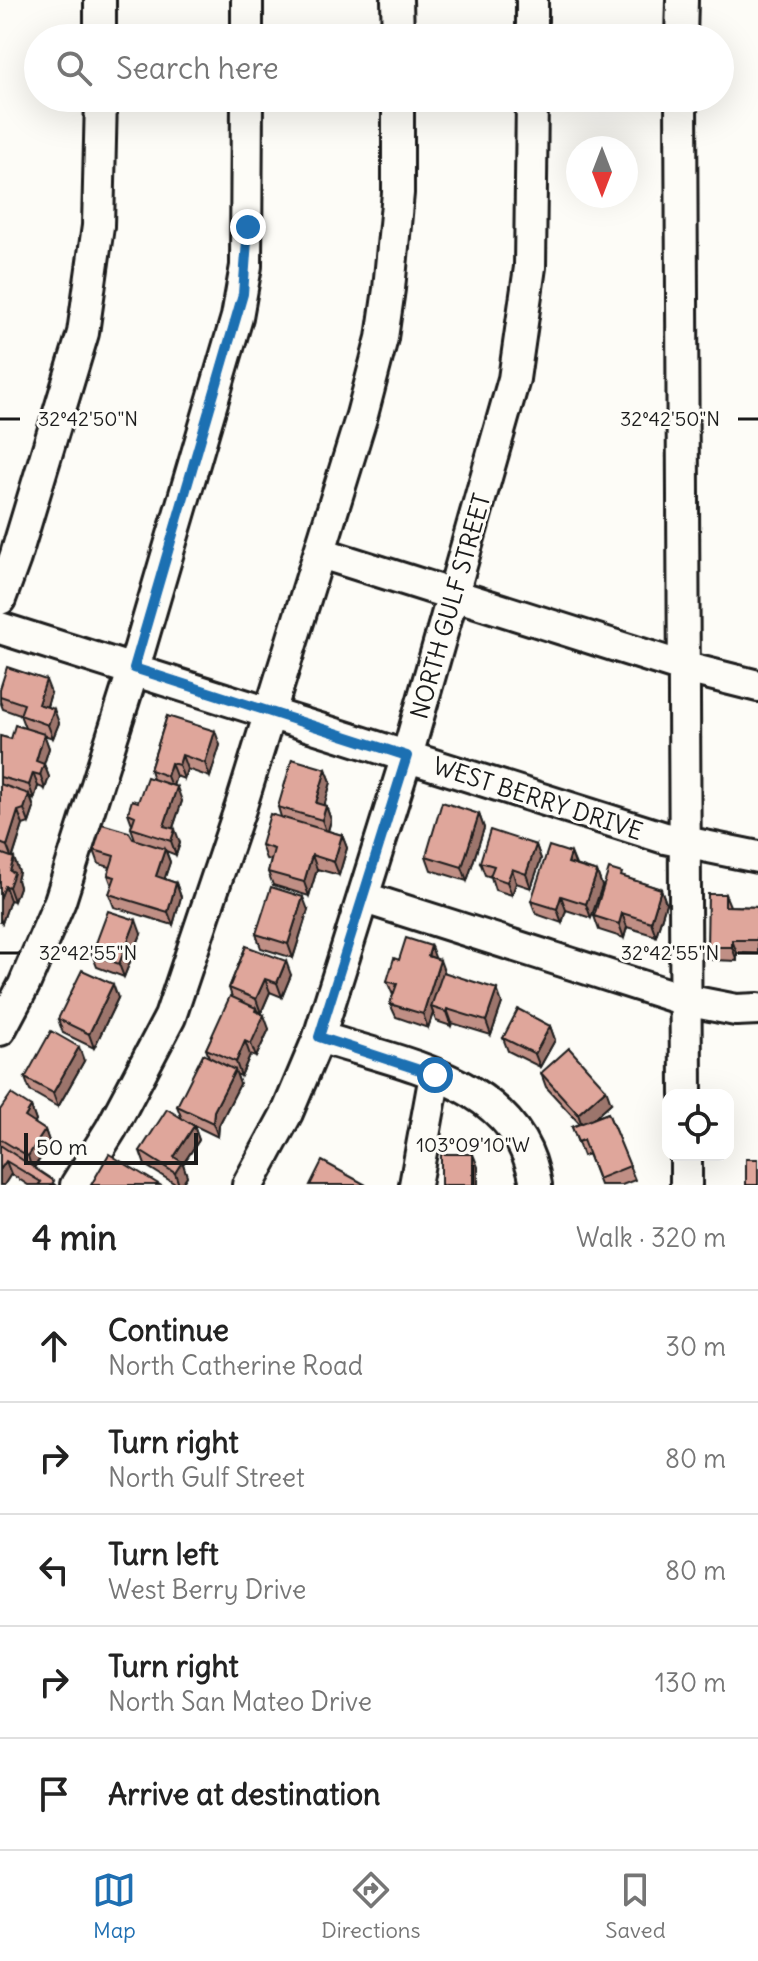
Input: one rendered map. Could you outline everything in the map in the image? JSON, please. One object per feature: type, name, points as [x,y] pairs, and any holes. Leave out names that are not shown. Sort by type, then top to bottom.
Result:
[{"type":"street","points":[[100,0],[100,24]]},
{"type":"street","points":[[247,0],[247,24]]},
{"type":"street","points":[[397,0],[398,24]]},
{"type":"street","points":[[532,0],[532,24]]},
{"type":"street","points":[[681,24],[682,0]]},
{"type":"street","points":[[0,599],[83,333],[98,226],[101,112]]},
{"type":"street","points":[[0,1030],[24,985],[60,901],[134,668],[243,294],[248,227],[247,112]]},
{"type":"street","points":[[76,1185],[111,1129],[170,1017],[321,553],[382,338],[398,193],[398,112]]},
{"type":"street","name":"NORTH GULF STREET","points":[[248,1185],[287,1113],[319,1037],[365,898],[510,394],[530,267],[532,112]]},
{"type":"street","points":[[681,112],[686,1089]]},
{"type":"street","points":[[321,553],[686,668],[758,686]]},
{"type":"street","name":"WEST BERRY DRIVE","points":[[0,628],[685,843],[758,857]]},
{"type":"street","points":[[365,898],[685,1000],[736,1010],[758,1009]]},
{"type":"street","points":[[319,1037],[454,1080],[485,1100],[502,1114],[518,1135],[535,1175],[536,1185]]},
{"type":"street","points":[[415,1185],[435,1075]]},
{"type":"street","points":[[686,1161],[686,1185]]},
{"type":"building","points":[[7,667],[46,680],[38,704],[54,709],[48,725],[20,715],[24,704],[0,696]]},
{"type":"building","points":[[167,716],[215,731],[205,763],[182,755],[179,765],[171,763],[167,776],[150,770]]},
{"type":"building","points":[[15,725],[44,734],[36,761],[44,764],[40,775],[33,773],[29,785],[0,777],[0,736],[11,739]]},
{"type":"building","points":[[292,759],[326,769],[316,803],[326,806],[322,820],[278,807]]},
{"type":"building","points":[[147,777],[177,787],[164,826],[175,829],[171,841],[131,828],[135,816],[128,813],[132,800],[138,802]]},
{"type":"building","points":[[0,784],[29,794],[24,809],[18,811],[7,846],[0,843]]},
{"type":"building","points":[[442,802],[479,814],[462,867],[426,856]]},
{"type":"building","points":[[270,814],[342,835],[334,862],[312,855],[304,882],[268,872],[274,849],[261,845]]},
{"type":"building","points":[[102,824],[129,832],[133,839],[165,849],[156,876],[176,883],[168,912],[109,894],[115,877],[108,875],[114,856],[94,850]]},
{"type":"building","points":[[490,830],[536,845],[526,874],[512,869],[507,882],[490,876],[494,866],[480,862]]},
{"type":"building","points":[[549,846],[571,853],[568,863],[597,872],[586,904],[561,896],[557,909],[531,901]]},
{"type":"building","points":[[0,853],[14,858],[10,871],[14,873],[0,899]]},
{"type":"building","points":[[609,869],[661,889],[651,922],[622,913],[619,924],[594,916]]},
{"type":"building","points":[[271,887],[303,897],[288,944],[256,934]]},
{"type":"building","points":[[708,894],[725,894],[725,906],[758,907],[757,940],[732,940],[732,947],[707,947]]},
{"type":"building","points":[[108,911],[136,920],[119,964],[92,954]]},
{"type":"building","points":[[406,938],[431,946],[428,956],[440,960],[423,1014],[390,1004],[397,984],[387,981],[394,958],[399,960]]},
{"type":"building","points":[[246,946],[286,961],[277,983],[265,979],[256,999],[229,988]]},
{"type":"building","points":[[82,970],[113,984],[89,1034],[58,1019]]},
{"type":"building","points":[[443,972],[497,989],[486,1021],[431,1007]]},
{"type":"building","points":[[230,996],[264,1015],[251,1044],[245,1041],[236,1062],[206,1049]]},
{"type":"building","points":[[518,1009],[550,1026],[535,1054],[503,1038]]},
{"type":"building","points":[[51,1031],[79,1047],[53,1093],[25,1078]]},
{"type":"building","points":[[569,1048],[606,1089],[578,1114],[541,1073]]},
{"type":"building","points":[[203,1054],[235,1070],[214,1111],[213,1123],[177,1106]]},
{"type":"building","points":[[11,1094],[31,1107],[25,1117],[45,1130],[28,1156],[0,1139],[0,1110]]},
{"type":"building","points":[[167,1109],[194,1126],[174,1157],[182,1162],[175,1173],[140,1151]]},
{"type":"building","points":[[608,1113],[630,1166],[598,1179],[583,1140],[578,1142],[572,1127]]},
{"type":"building","points":[[0,1145],[54,1181],[51,1185],[38,1185],[41,1182],[6,1161],[0,1170]]},
{"type":"building","points":[[109,1154],[160,1185],[91,1185]]},
{"type":"building","points":[[441,1154],[473,1154],[473,1185],[441,1185]]},
{"type":"building","points":[[746,1159],[758,1159],[758,1185],[746,1185]]},
{"type":"building","points":[[322,1161],[366,1185],[310,1185]]},
{"type":"route","points":[[248,227],[243,294],[134,668],[407,756],[319,1037],[435,1075]]}]
